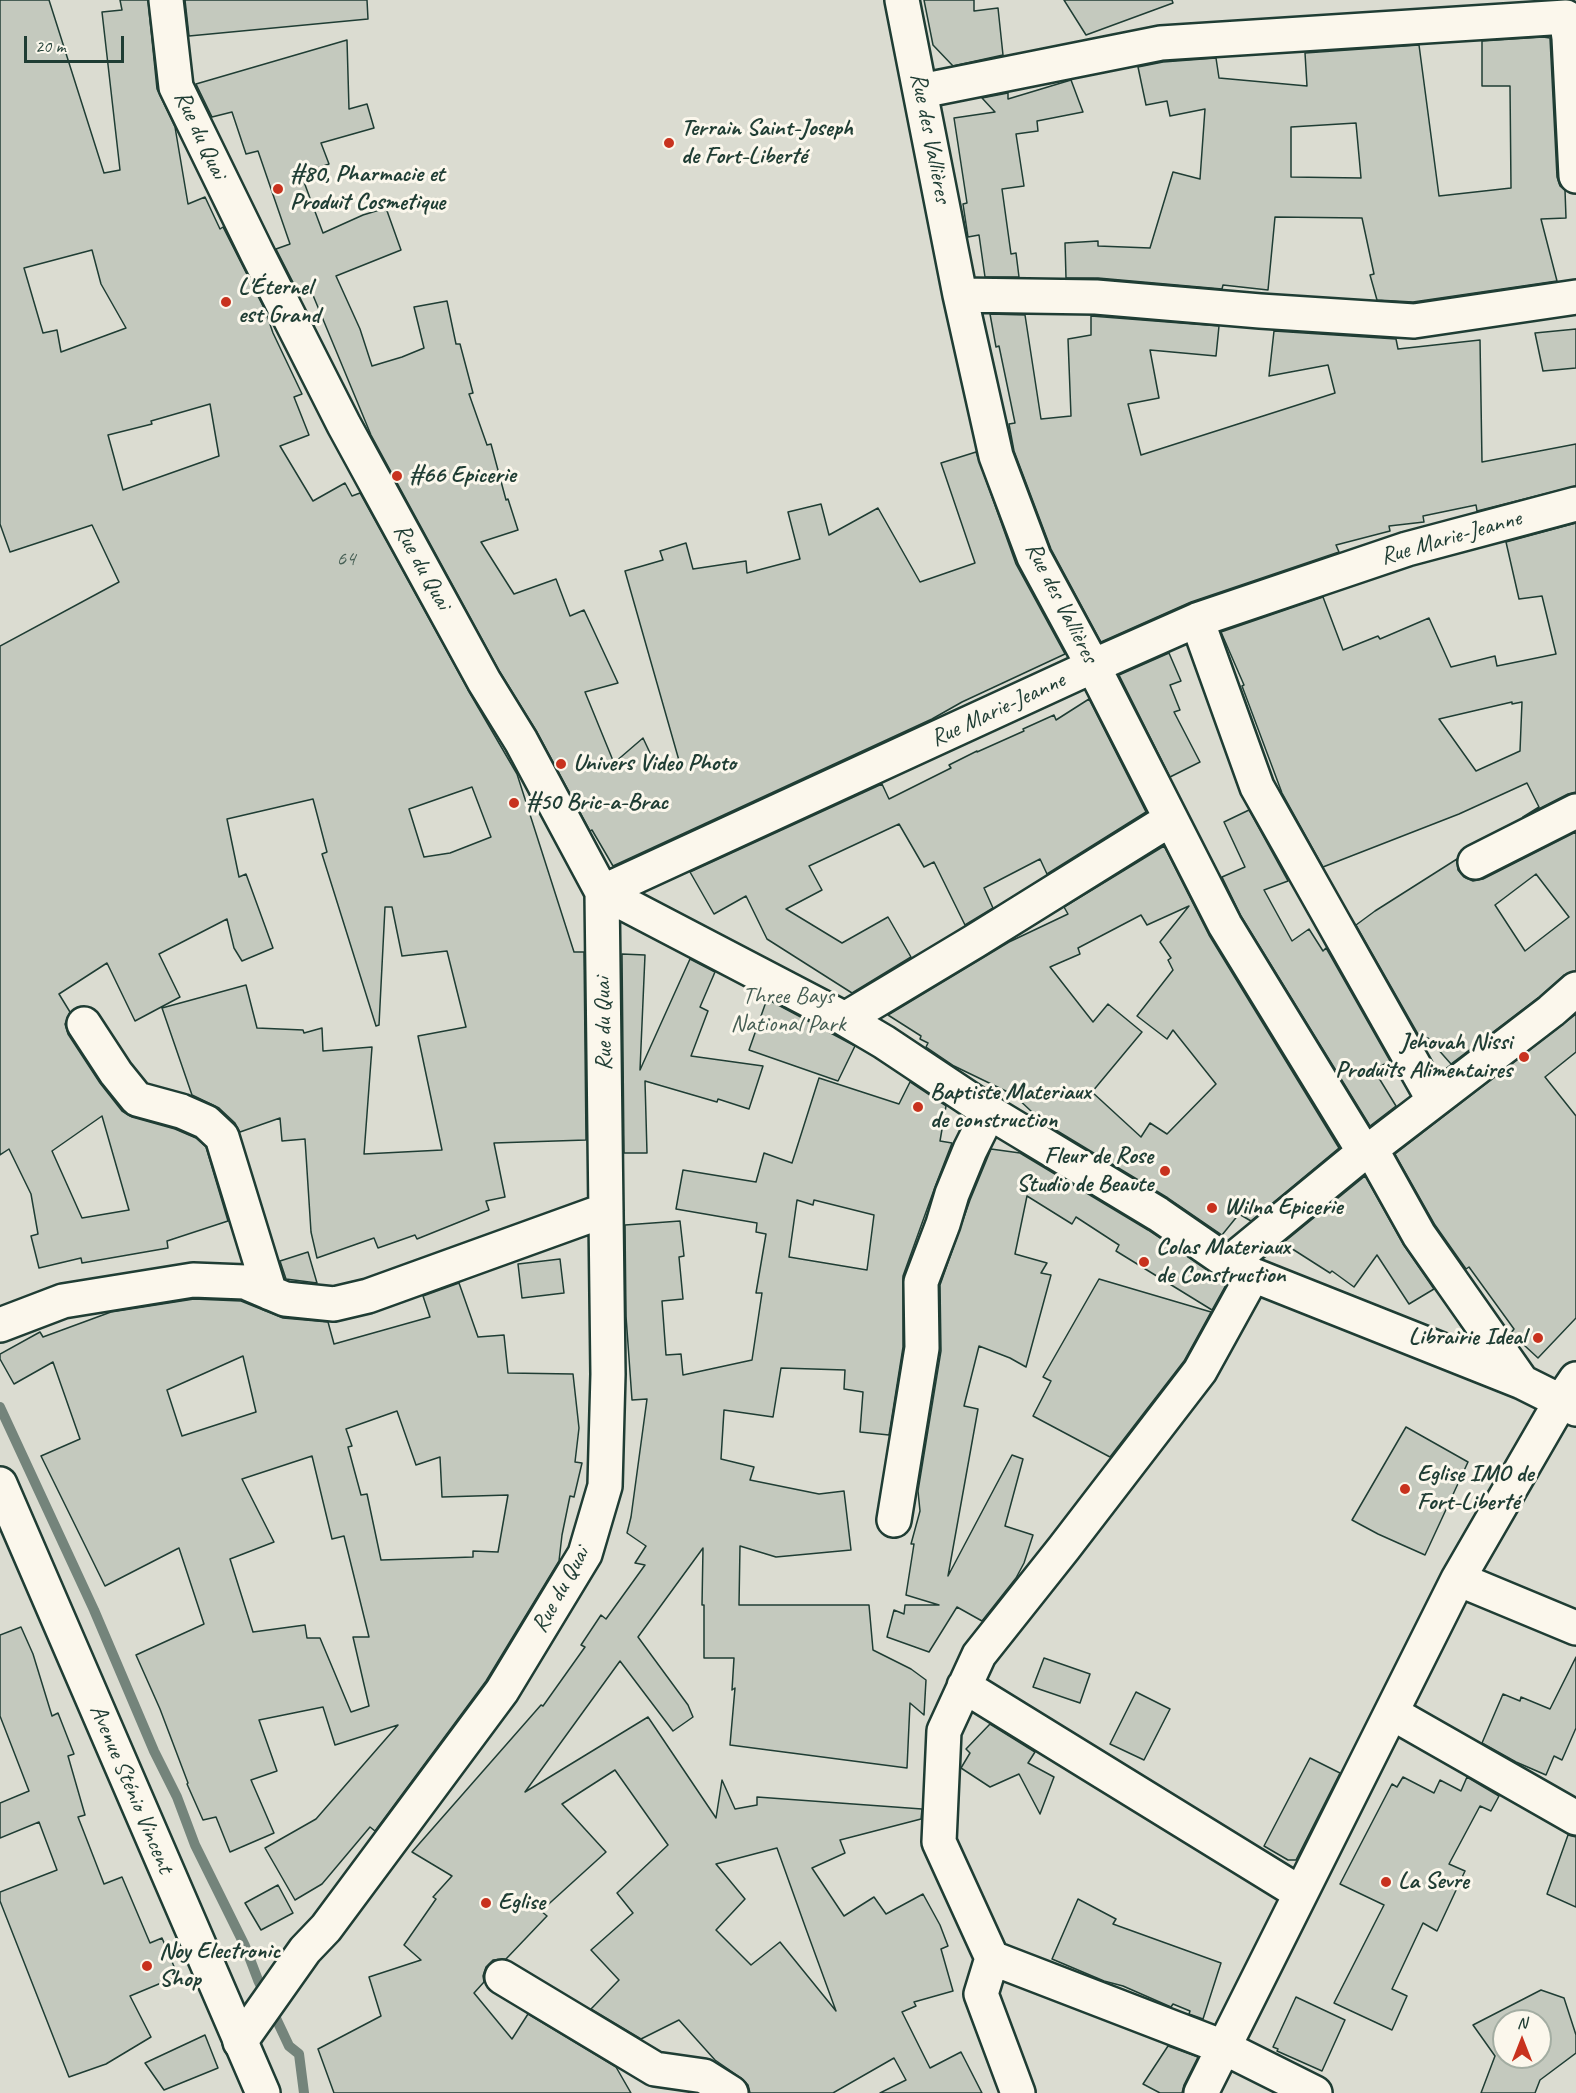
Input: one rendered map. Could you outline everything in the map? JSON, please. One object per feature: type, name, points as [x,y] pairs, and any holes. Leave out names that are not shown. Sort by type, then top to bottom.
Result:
[{"type":"street","name":"Rue du Quai","points":[[166,0],[176,87],[252,243],[344,425],[602,892],[608,1374],[605,1486],[585,1554],[502,1690],[326,1928],[305,1950],[240,2042]]},
{"type":"street","name":"Rue des Vallières","points":[[902,0],[960,295],[996,456],[1034,557],[1225,925],[1419,1235],[1522,1382]]},
{"type":"street","points":[[921,91],[1161,43],[1570,23],[1576,176]]},
{"type":"street","points":[[960,295],[1096,297],[1414,321],[1576,297]]},
{"type":"street","name":"Rue Marie-Jeanne","points":[[602,892],[1092,666],[1197,620],[1407,549],[1576,504]]},
{"type":"street","points":[[1197,620],[1257,787],[1433,1100]]},
{"type":"street","points":[[1474,862],[1576,812]]},
{"type":"street","points":[[845,1019],[1171,819]]},
{"type":"street","points":[[602,892],[845,1019],[884,1042],[989,1112],[1158,1214],[1241,1269],[1522,1382],[1571,1396],[1458,1579],[1201,2093]]},
{"type":"street","points":[[1018,2093],[981,1994],[992,1958],[939,1842],[944,1731],[979,1654],[1200,1371],[1241,1269],[1367,1150],[1551,1011],[1576,989]]},
{"type":"street","points":[[84,1024],[116,1073],[137,1099],[181,1111],[206,1122],[222,1137],[270,1293]]},
{"type":"street","points":[[894,1520],[922,1348],[921,1282],[952,1194],[989,1112]]},
{"type":"street","points":[[0,1325],[63,1301],[193,1280],[245,1282],[285,1299],[334,1304],[345,1302],[368,1296],[606,1210]]},
{"type":"street","name":"Avenue Sténio Vincent","points":[[0,1484],[263,2093]]},
{"type":"street","points":[[1458,1579],[1576,1628]]},
{"type":"street","points":[[964,1686],[1300,1893]]},
{"type":"street","points":[[1392,1713],[1576,1818]]},
{"type":"street","points":[[992,1958],[1223,2047],[1315,2093]]},
{"type":"street","points":[[502,1977],[655,2069],[704,2076],[731,2093]]},
{"type":"green space","name":"Three Bays National Park","points":[[0,0],[1576,0],[1576,2093],[0,2093]]},
{"type":"building","points":[[0,0],[49,0],[104,173],[120,170],[102,12],[122,10],[120,0],[148,0],[157,89],[175,127],[188,204],[205,197],[220,229],[223,227],[265,310],[273,333],[302,394],[294,397],[309,435],[280,446],[313,501],[345,483],[352,496],[360,493],[468,690],[517,774],[574,952],[584,952],[586,1140],[494,1143],[505,1197],[486,1201],[489,1210],[417,1239],[415,1235],[378,1248],[374,1238],[317,1258],[311,1232],[305,1139],[282,1141],[280,1118],[240,1132],[235,1123],[219,1108],[192,1095],[162,1008],[246,985],[257,1028],[303,1030],[304,1033],[322,1028],[323,1051],[372,1047],[364,1154],[442,1150],[418,1036],[466,1027],[447,951],[402,956],[392,907],[385,907],[379,1025],[376,1026],[322,854],[327,852],[313,799],[227,819],[239,877],[246,874],[273,948],[242,961],[234,948],[227,919],[159,954],[180,997],[135,1021],[107,963],[59,994],[70,1012],[65,1024],[68,1034],[100,1083],[122,1111],[132,1117],[175,1129],[196,1138],[206,1147],[228,1221],[167,1241],[168,1248],[82,1263],[81,1258],[39,1268],[31,1236],[38,1234],[31,1194],[9,1149],[0,1155],[0,646],[119,582],[92,525],[10,552],[0,524]],"holes":[[[92,250],[101,284],[126,328],[61,352],[57,330],[43,333],[24,268]],[[210,404],[219,456],[123,490],[108,435],[152,424],[151,421]],[[472,787],[491,837],[450,853],[424,857],[409,809]],[[102,1116],[129,1210],[82,1218],[52,1151]]]},
{"type":"building","points":[[185,0],[367,0],[368,19],[189,36]]},
{"type":"building","points":[[924,0],[974,0],[974,11],[998,8],[1003,55],[953,66],[933,45]]},
{"type":"building","points":[[1064,0],[1172,0],[1173,3],[1086,35]]},
{"type":"building","points":[[1550,38],[1557,177],[1560,186],[1565,190],[1566,218],[1541,219],[1557,281],[1413,302],[1377,300],[1370,275],[1374,274],[1362,218],[1275,217],[1268,290],[1223,285],[1222,289],[1098,278],[1066,278],[1065,243],[1098,241],[1098,246],[1150,248],[1173,172],[1200,179],[1205,109],[1170,116],[1167,101],[1146,105],[1138,67],[1163,62],[1216,58],[1219,78],[1307,86],[1305,53],[1419,45],[1439,196],[1511,188],[1510,86],[1482,86],[1482,41]],"holes":[[[1356,123],[1361,178],[1291,177],[1291,127]]]},
{"type":"building","points":[[347,40],[349,109],[367,104],[374,128],[321,143],[329,164],[301,174],[323,233],[363,215],[386,208],[401,250],[336,276],[360,329],[372,366],[424,348],[414,307],[447,301],[456,344],[460,344],[473,393],[469,394],[487,445],[491,444],[506,500],[508,499],[518,530],[481,542],[514,594],[556,579],[570,616],[584,610],[618,683],[585,692],[614,763],[643,738],[659,772],[680,764],[625,571],[663,560],[660,551],[686,543],[693,569],[746,561],[747,573],[800,559],[788,512],[821,504],[829,535],[878,508],[920,582],[975,563],[941,463],[976,452],[1016,564],[1065,654],[962,702],[932,719],[613,866],[592,830],[590,831],[537,732],[500,672],[371,435],[310,288],[299,294],[276,249],[290,244],[258,151],[246,154],[232,112],[212,117],[196,84]]},
{"type":"building","points":[[1071,80],[1083,112],[1037,121],[1038,131],[1016,134],[1024,186],[1002,189],[1011,254],[1016,253],[1019,277],[985,277],[979,235],[968,237],[963,204],[967,203],[954,118],[995,112],[982,98],[1008,93],[1008,99]]},
{"type":"building","points":[[990,314],[1025,315],[1041,419],[1071,416],[1068,339],[1091,335],[1091,316],[1219,326],[1216,356],[1150,350],[1159,398],[1128,404],[1141,455],[1335,393],[1328,365],[1269,376],[1274,331],[1396,339],[1398,349],[1480,340],[1482,462],[1576,444],[1576,486],[1477,511],[1476,505],[1423,516],[1424,522],[1389,526],[1390,531],[1336,545],[1339,552],[1191,602],[1101,642],[1051,549],[1014,451],[1009,424],[1015,423]]},
{"type":"building","points":[[1576,329],[1576,368],[1543,371],[1535,333]]},
{"type":"building","points":[[1576,523],[1576,792],[1523,817],[1539,807],[1527,783],[1459,814],[1323,867],[1282,793],[1242,686],[1244,685],[1221,632],[1323,597],[1343,650],[1378,636],[1380,639],[1429,618],[1451,667],[1495,656],[1497,666],[1556,654],[1542,596],[1519,599],[1506,542]],"holes":[[[1512,702],[1512,704],[1522,702],[1520,751],[1476,771],[1439,719]]]},
{"type":"building","points":[[1169,653],[1181,681],[1170,685],[1180,710],[1174,712],[1200,762],[1170,777],[1119,675]]},
{"type":"building","points":[[1089,699],[1146,812],[1047,874],[1040,859],[984,888],[993,908],[965,925],[934,862],[924,867],[899,824],[809,866],[822,890],[786,909],[842,943],[888,917],[911,957],[852,993],[767,939],[746,896],[714,914],[690,872],[882,784],[889,799],[951,768],[949,765],[1024,731],[1023,729],[1054,715],[1056,720]]},
{"type":"building","points":[[1249,810],[1288,881],[1264,890],[1292,941],[1309,929],[1323,951],[1326,948],[1390,1061],[1374,1070],[1396,1106],[1370,1126],[1241,916],[1222,877],[1245,867],[1224,822]]},
{"type":"building","points":[[1576,832],[1576,971],[1564,975],[1539,997],[1451,1064],[1428,1038],[1422,1041],[1356,925],[1457,859],[1458,870],[1464,877],[1473,881],[1483,879]],"holes":[[[1536,874],[1569,917],[1525,951],[1495,905]]]},
{"type":"building","points":[[1164,846],[1209,935],[1339,1148],[1251,1221],[1239,1214],[1222,1235],[1168,1198],[1031,1115],[1032,1112],[1014,1095],[954,1066],[926,1047],[928,1043],[920,1039],[921,1036],[888,1015],[1009,942],[1068,914],[1064,907]],"holes":[[[1189,906],[1160,942],[1171,958],[1168,960],[1173,970],[1137,1016],[1167,1039],[1173,1030],[1216,1084],[1167,1134],[1150,1123],[1141,1137],[1092,1092],[1142,1032],[1108,1004],[1093,1022],[1050,967],[1080,954],[1078,948],[1141,915],[1147,925]]]},
{"type":"building","points":[[622,954],[645,955],[640,1070],[690,959],[715,972],[700,1007],[708,1011],[691,1056],[763,1066],[749,1109],[645,1081],[647,1153],[624,1153]]},
{"type":"building","points":[[767,999],[855,1046],[838,1081],[749,1050]]},
{"type":"building","points":[[1576,1014],[1576,1052],[1545,1077],[1576,1116],[1576,1318],[1538,1358],[1511,1333],[1514,1329],[1469,1267],[1466,1269],[1435,1225],[1395,1154]]},
{"type":"building","points":[[819,1078],[899,1104],[910,1082],[946,1106],[940,1141],[952,1143],[903,1276],[903,1347],[889,1435],[860,1432],[863,1392],[844,1389],[845,1370],[781,1368],[773,1417],[724,1410],[721,1459],[754,1467],[750,1480],[819,1494],[844,1491],[851,1550],[776,1557],[740,1546],[739,1605],[869,1605],[873,1650],[911,1669],[926,1680],[924,1715],[910,1703],[907,1768],[730,1745],[735,1688],[732,1690],[734,1658],[704,1658],[703,1548],[638,1637],[688,1705],[693,1717],[673,1731],[620,1661],[525,1792],[648,1717],[716,1818],[722,1780],[735,1809],[757,1805],[757,1797],[922,1809],[921,1819],[840,1840],[845,1853],[812,1868],[844,1916],[874,1897],[886,1914],[923,1894],[940,1925],[948,1946],[941,1949],[953,1991],[914,2002],[916,2006],[902,2012],[930,2068],[961,2052],[982,2093],[880,2093],[906,2080],[894,2058],[833,2093],[750,2093],[748,2085],[715,2060],[679,2020],[641,2039],[591,2009],[619,1980],[591,1950],[633,1913],[617,1893],[668,1845],[615,1770],[562,1804],[606,1852],[541,1911],[547,1916],[506,1959],[493,1960],[486,1967],[484,1982],[474,1993],[512,2039],[528,2014],[616,2067],[631,2093],[334,2093],[318,2049],[381,2016],[369,1977],[421,1960],[404,1945],[436,1899],[433,1897],[452,1876],[412,1852],[541,1705],[543,1706],[585,1647],[581,1645],[601,1615],[606,1619],[645,1565],[635,1563],[646,1546],[627,1533],[647,1399],[632,1400],[626,1316],[625,1225],[680,1221],[684,1256],[679,1257],[683,1299],[662,1301],[666,1355],[681,1354],[683,1375],[752,1360],[762,1293],[756,1293],[766,1234],[756,1232],[757,1223],[676,1209],[683,1170],[756,1182],[764,1153],[792,1163]],"holes":[[[797,1200],[813,1205],[814,1200],[874,1215],[867,1270],[789,1257]],[[777,1848],[806,1929],[836,2011],[780,1942],[751,1965],[716,1930],[745,1899],[716,1864]]]},
{"type":"building","points":[[991,1149],[1020,1153],[1148,1230],[1227,1283],[1212,1310],[1116,1251],[1119,1245],[1076,1217],[1072,1224],[1027,1196],[1015,1254],[1047,1263],[1041,1273],[1051,1275],[1026,1367],[979,1346],[964,1406],[978,1409],[948,1576],[1012,1455],[1023,1459],[1005,1526],[1033,1535],[1024,1563],[1016,1578],[982,1621],[957,1607],[929,1652],[887,1637],[894,1610],[904,1614],[905,1605],[939,1605],[906,1595],[914,1544],[911,1544],[920,1511],[918,1491],[941,1351],[940,1285]]},
{"type":"building","points":[[1365,1176],[1403,1244],[1434,1289],[1409,1304],[1377,1255],[1354,1287],[1332,1271],[1330,1273],[1283,1243]]},
{"type":"building","points":[[308,1252],[317,1283],[286,1279],[280,1261]]},
{"type":"building","points":[[560,1259],[564,1293],[522,1298],[518,1264]]},
{"type":"building","points":[[1099,1279],[1211,1312],[1184,1361],[1110,1457],[1033,1416],[1051,1381],[1043,1377]]},
{"type":"building","points":[[459,1283],[478,1337],[504,1335],[508,1373],[573,1374],[579,1428],[575,1462],[582,1463],[574,1497],[570,1496],[559,1561],[486,1681],[375,1831],[370,1827],[322,1884],[295,1900],[265,1848],[316,1819],[398,1725],[335,1745],[323,1707],[259,1720],[277,1771],[251,1780],[274,1833],[230,1852],[216,1817],[203,1820],[187,1784],[160,1709],[136,1655],[204,1624],[179,1548],[105,1586],[41,1456],[80,1439],[53,1362],[14,1384],[0,1359],[0,1354],[40,1332],[43,1337],[111,1312],[194,1299],[241,1301],[283,1318],[328,1322],[334,1344],[430,1317],[423,1296]],"holes":[[[243,1356],[256,1412],[182,1436],[167,1390]],[[397,1411],[416,1465],[440,1457],[442,1497],[508,1495],[498,1552],[473,1551],[473,1557],[381,1560],[367,1494],[361,1495],[348,1447],[352,1446],[346,1429]],[[312,1456],[332,1539],[344,1536],[369,1637],[353,1637],[369,1706],[351,1712],[320,1638],[307,1638],[305,1625],[253,1632],[230,1559],[274,1542],[242,1479]]]},
{"type":"building","points":[[1406,1427],[1468,1462],[1425,1555],[1352,1520]]},
{"type":"building","points":[[21,1627],[33,1654],[52,1716],[58,1713],[74,1754],[68,1756],[85,1815],[78,1817],[104,1884],[122,1877],[150,1943],[162,1938],[178,1976],[130,1996],[151,2037],[106,2064],[69,2077],[0,1901],[0,1892],[57,1870],[39,1822],[0,1838],[0,1803],[29,1791],[0,1716],[0,1635]]},
{"type":"building","points":[[1576,1657],[1576,1728],[1562,1760],[1554,1756],[1546,1775],[1482,1743],[1503,1694],[1520,1701],[1521,1697],[1550,1709]]},
{"type":"building","points":[[1044,1658],[1090,1674],[1080,1703],[1033,1687]]},
{"type":"building","points":[[1136,1692],[1170,1709],[1144,1760],[1110,1744]]},
{"type":"building","points":[[990,1724],[1035,1752],[1028,1763],[1054,1777],[1040,1814],[1019,1774],[990,1787],[961,1768],[970,1753],[966,1749]]},
{"type":"building","points":[[1310,1758],[1340,1773],[1296,1860],[1288,1860],[1264,1846]]},
{"type":"building","points":[[1403,1777],[1434,1793],[1440,1780],[1461,1791],[1467,1777],[1499,1796],[1491,1811],[1480,1806],[1449,1864],[1465,1871],[1437,1931],[1423,1923],[1392,1989],[1407,1996],[1392,2030],[1334,2003],[1384,1905],[1340,1884],[1392,1784],[1397,1787]]},
{"type":"building","points":[[1568,1835],[1576,1837],[1576,1907],[1547,1894]]},
{"type":"building","points":[[278,1885],[293,1913],[261,1930],[245,1903]]},
{"type":"building","points":[[1078,1899],[1116,1919],[1113,1924],[1221,1963],[1203,2019],[1173,2004],[1171,2007],[1052,1959]]},
{"type":"building","points":[[1541,1990],[1564,1998],[1576,2035],[1576,2053],[1540,2080],[1535,2093],[1481,2093],[1492,2064],[1492,2069],[1552,2069],[1552,2009],[1504,2009]]},
{"type":"building","points":[[1296,1997],[1345,2020],[1322,2071],[1277,2051],[1278,2049],[1273,2047]]},
{"type":"building","points":[[1492,2015],[1492,2052],[1473,2025]]},
{"type":"building","points":[[205,2035],[218,2068],[164,2090],[145,2063]]},
{"type":"building","points":[[1168,2046],[1198,2057],[1182,2093],[1160,2093],[1143,2084]]},
{"type":"waterway","points":[[0,1407],[94,1610],[154,1751],[177,1797],[195,1845],[245,1946],[289,2046],[299,2054],[304,2093]]},
{"type":"place","name":"Terrain Saint-Joseph de Fort-Liberté","points":[[669,143]]},
{"type":"place","name":"#80, Pharmacie et Produit Cosmetique","points":[[278,189]]},
{"type":"place","name":"L'Éternel est Grand","points":[[226,302]]},
{"type":"place","name":"#66 Epicerie","points":[[397,476]]},
{"type":"place","name":"Univers Video Photo","points":[[561,764]]},
{"type":"place","name":"#50 Bric-a-Brac","points":[[514,803]]},
{"type":"place","name":"Jehovah Nissi Produits Alimentaires","points":[[1524,1057]]},
{"type":"place","name":"Baptiste Materiaux de construction","points":[[918,1107]]},
{"type":"place","name":"Fleur de Rose Studio de Beaute","points":[[1165,1171]]},
{"type":"place","name":"Wilna Epicerie","points":[[1212,1208]]},
{"type":"place","name":"Colas Materiaux de Construction","points":[[1144,1262]]},
{"type":"place","name":"Librairie Ideal","points":[[1538,1338]]},
{"type":"place","name":"Eglise IMO de Fort-Liberté","points":[[1405,1489]]},
{"type":"place","name":"La Sevre","points":[[1386,1882]]},
{"type":"place","name":"Eglise","points":[[486,1903]]},
{"type":"place","name":"Noy Electronic Shop","points":[[147,1966]]}]
